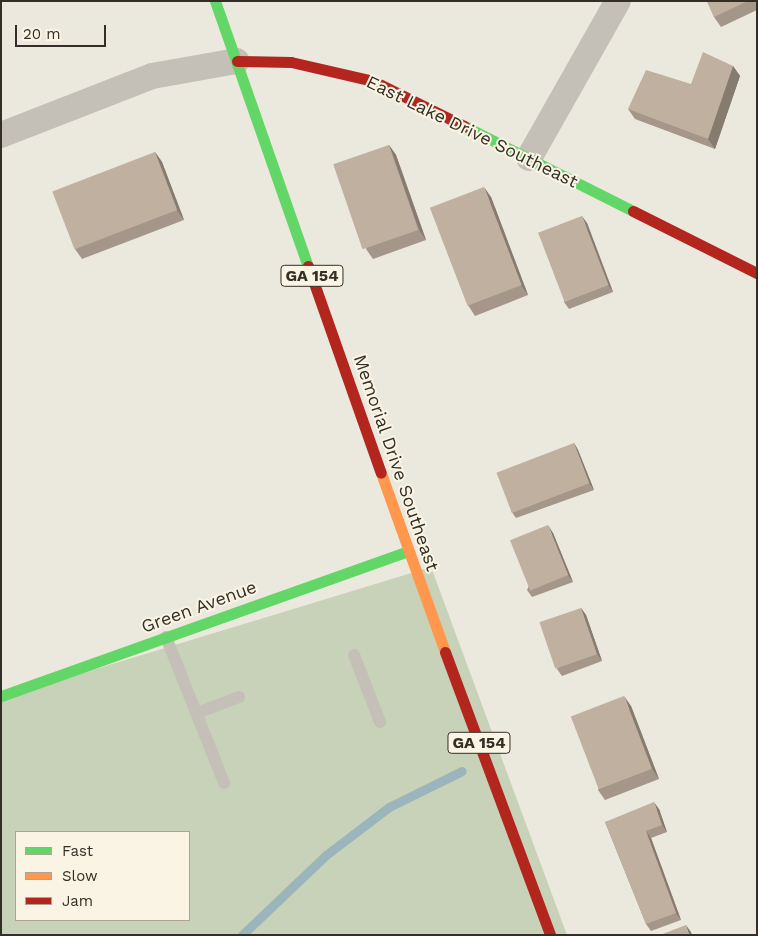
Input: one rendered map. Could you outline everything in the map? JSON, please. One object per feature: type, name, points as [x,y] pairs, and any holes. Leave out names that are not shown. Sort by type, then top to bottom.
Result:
[{"type":"street","name":"Memorial Drive Southeast","points":[[214,1],[408,551],[550,935]]},
{"type":"street","points":[[529,158],[618,1]]},
{"type":"street","name":"East Lake Drive Southeast","points":[[1,135],[152,76],[236,61],[291,62],[373,81],[757,273]]},
{"type":"street","name":"Green Avenue","points":[[1,696],[408,551]]},
{"type":"lane","points":[[166,637],[224,783]]},
{"type":"lane","points":[[354,655],[380,722]]},
{"type":"lane","points":[[197,713],[239,697]]},
{"type":"green space","points":[[431,567],[567,935],[1,935],[1,698]]},
{"type":"building","points":[[707,1],[748,1],[714,17]]},
{"type":"building","points":[[703,52],[733,66],[708,139],[628,109],[646,70],[691,84]]},
{"type":"building","points":[[389,145],[418,230],[363,249],[333,164]]},
{"type":"building","points":[[155,152],[177,210],[75,249],[52,191]]},
{"type":"building","points":[[484,187],[522,285],[467,306],[430,208]]},
{"type":"building","points":[[582,216],[609,285],[565,302],[538,233]]},
{"type":"building","points":[[574,443],[589,483],[512,513],[497,473]]},
{"type":"building","points":[[548,525],[568,575],[530,590],[510,540]]},
{"type":"building","points":[[581,608],[597,654],[555,669],[539,622]]},
{"type":"building","points":[[624,696],[652,769],[599,789],[571,716]]},
{"type":"building","points":[[654,802],[662,825],[646,831],[676,913],[646,924],[605,822]]},
{"type":"building","points":[[686,925],[689,935],[660,935]]},
{"type":"waterway","points":[[242,935],[326,855],[389,807],[462,771]]},
{"type":"traffic: fast","points":[[215,1],[308,266]]},
{"type":"traffic: fast","points":[[464,126],[633,211]]},
{"type":"traffic: fast","points":[[1,696],[408,551]]},
{"type":"traffic: slow","points":[[381,473],[445,652]]},
{"type":"traffic: jam","points":[[237,61],[291,62],[373,81],[464,126]]},
{"type":"traffic: jam","points":[[633,211],[757,273]]},
{"type":"traffic: jam","points":[[308,266],[381,473]]},
{"type":"traffic: jam","points":[[445,652],[550,935]]}]
